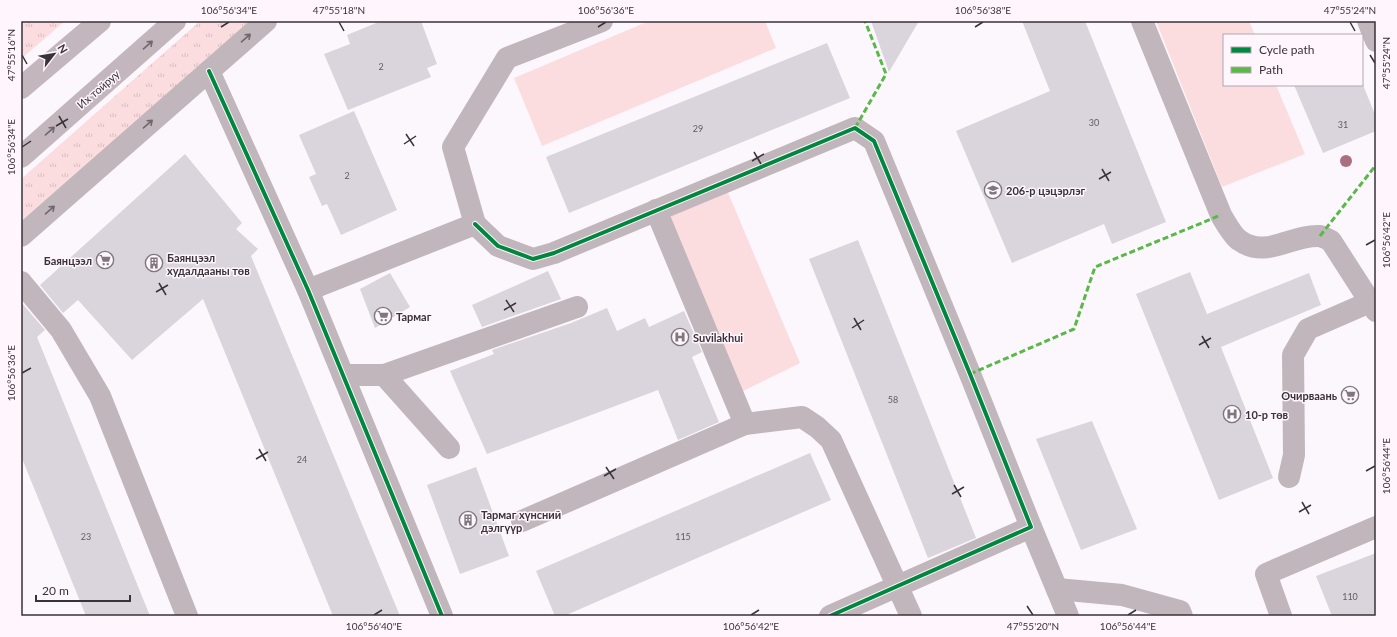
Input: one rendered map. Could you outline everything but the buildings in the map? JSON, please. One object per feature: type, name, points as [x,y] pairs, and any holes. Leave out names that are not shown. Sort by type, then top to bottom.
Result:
[{"type":"main road","points":[[21,88],[100,21]]},
{"type":"main road","name":"Их тойруу","points":[[21,157],[175,21]]},
{"type":"street","points":[[21,236],[266,21]]},
{"type":"street","points":[[602,21],[507,58],[453,147],[475,224],[498,246],[533,259],[554,252],[855,128],[874,141],[1068,616]]},
{"type":"street","points":[[1142,21],[1221,215],[1238,240],[1252,247],[1274,247],[1306,238],[1320,236],[1331,241],[1373,306],[1308,329],[1293,355],[1294,454],[1289,477]]},
{"type":"street","points":[[1368,21],[1376,42]]},
{"type":"street","points":[[209,71],[308,290],[442,616]]},
{"type":"street","points":[[656,210],[745,424]]},
{"type":"street","points":[[308,290],[475,224]]},
{"type":"street","points":[[21,282],[61,330],[100,396],[187,616]]},
{"type":"street","points":[[343,375],[384,375],[577,307]]},
{"type":"street","points":[[384,375],[449,448]]},
{"type":"street","points":[[522,521],[745,424],[802,417],[817,427],[831,440],[911,616]]},
{"type":"street","points":[[830,616],[1031,527]]},
{"type":"street","points":[[1281,616],[1266,574],[1376,527]]},
{"type":"street","points":[[1056,588],[1122,595],[1180,611],[1182,616]]},
{"type":"green space","points":[[21,21],[65,21],[21,59]]},
{"type":"green space","points":[[200,21],[250,21],[21,221],[21,179]]},
{"type":"green space","points":[[649,21],[765,21],[776,48],[542,146],[514,78]]},
{"type":"green space","points":[[1156,21],[1249,21],[1255,34],[1223,34],[1223,86],[1276,86],[1305,154],[1222,187]]},
{"type":"green space","points":[[726,188],[800,363],[737,394],[663,214]]},
{"type":"marked path","points":[[855,128],[886,74],[865,21]]},
{"type":"marked path","points":[[1320,236],[1376,165]]},
{"type":"marked path","points":[[970,374],[1074,329],[1095,267],[1221,215]]},
{"type":"cycle path","points":[[209,71],[308,290],[442,616]]},
{"type":"cycle path","points":[[475,224],[498,246],[533,259],[554,253],[855,128],[874,141],[1031,527],[830,616]]},
{"type":"place","name":"206-р цэцэрлэг","points":[[993,190]]},
{"type":"place","name":"Баянцээл","points":[[105,260]]},
{"type":"place","name":"Баянцээл худалдааны төв","points":[[154,263]]},
{"type":"place","name":"Тармаг","points":[[383,316]]},
{"type":"place","name":"Suvilakhui","points":[[680,337]]},
{"type":"place","name":"Очирваань","points":[[1350,395]]},
{"type":"place","name":"10-р төв","points":[[1232,414]]},
{"type":"place","name":"Тармаг хүнсний дэлгүүр","points":[[468,520]]}]
